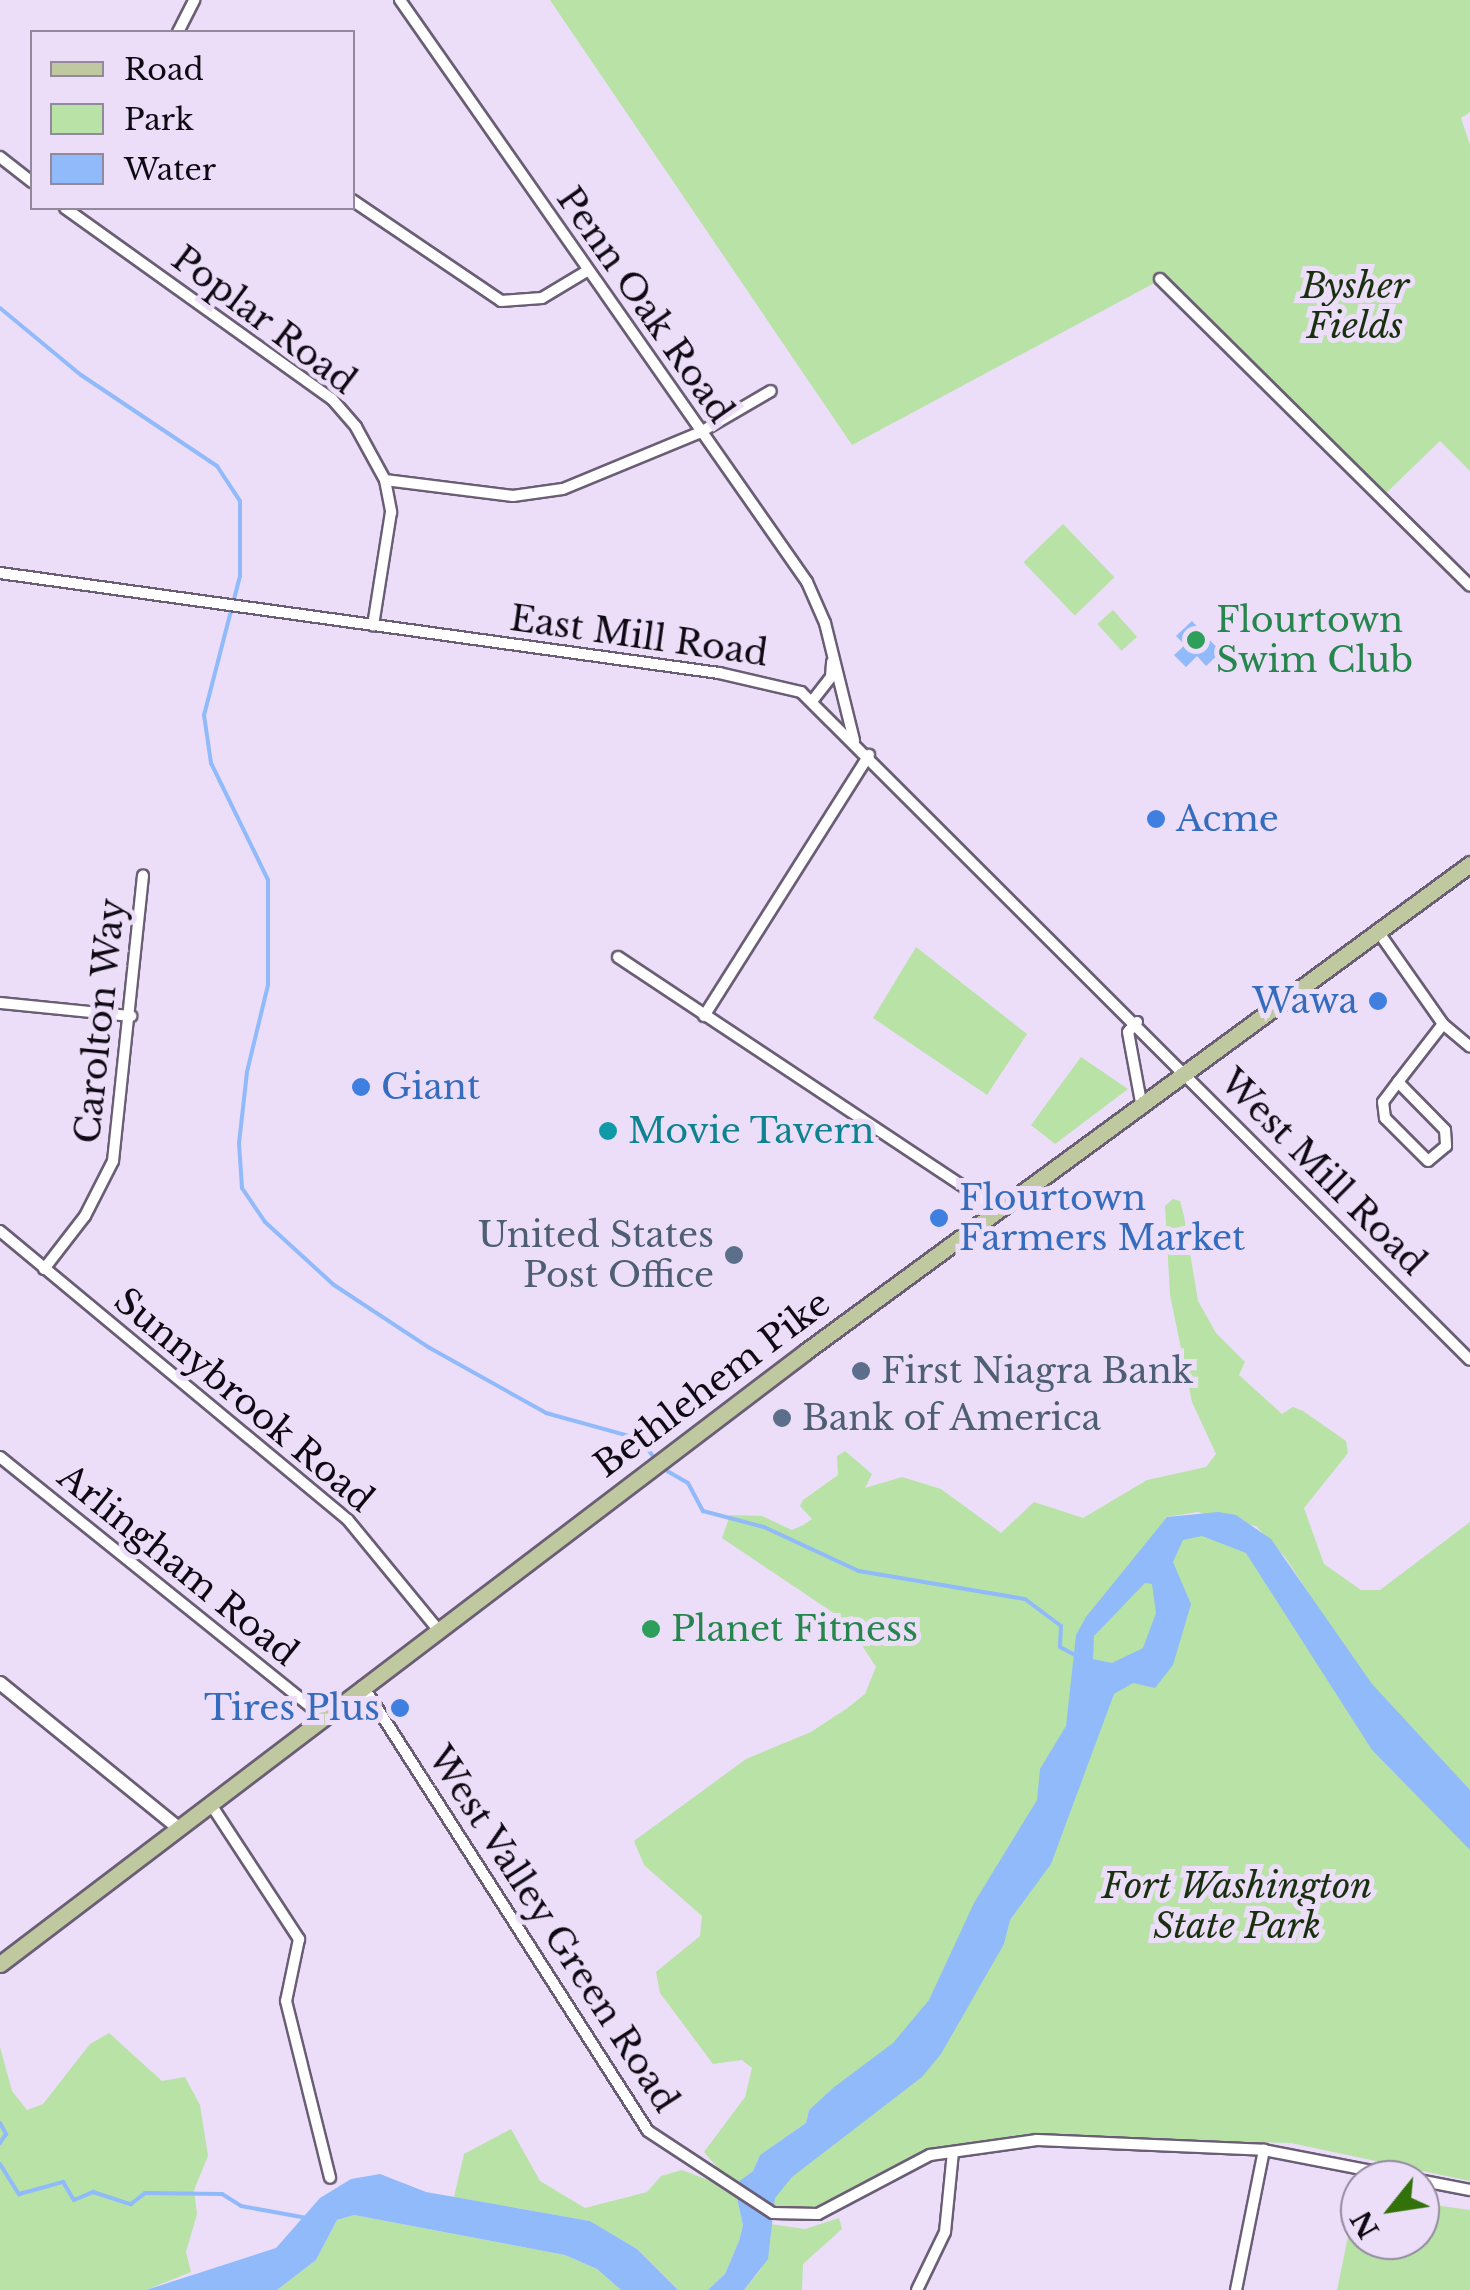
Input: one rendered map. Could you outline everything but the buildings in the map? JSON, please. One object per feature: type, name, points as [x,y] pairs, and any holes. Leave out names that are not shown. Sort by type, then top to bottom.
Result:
[{"type":"main road","name":"Bethlehem Pike","points":[[0,1964],[436,1627],[1184,1070],[1470,864]]},
{"type":"street","points":[[179,30],[194,0]]},
{"type":"street","name":"Penn Oak Road","points":[[400,0],[807,582],[832,648],[854,740]]},
{"type":"street","points":[[0,158],[30,180]]},
{"type":"street","points":[[355,202],[501,301],[542,298],[587,270]]},
{"type":"street","name":"Poplar Road","points":[[68,210],[332,399],[384,480],[391,512],[373,626]]},
{"type":"street","points":[[81,220],[87,210]]},
{"type":"street","points":[[1160,280],[1470,586]]},
{"type":"street","points":[[384,480],[512,496],[546,492],[603,476],[700,434],[772,392]]},
{"type":"street","name":"East Mill Road","points":[[0,573],[215,607],[725,674],[790,688],[812,700],[854,740],[1137,1022]]},
{"type":"street","points":[[812,700],[830,678],[832,648]]},
{"type":"street","points":[[704,1016],[869,755]]},
{"type":"street","name":"Carolton Way","points":[[44,1269],[109,1175],[131,1016],[143,876]]},
{"type":"street","points":[[1377,930],[1443,1024],[1470,1047]]},
{"type":"street","points":[[618,958],[997,1210]]},
{"type":"street","points":[[0,1002],[131,1016]]},
{"type":"street","points":[[1137,1022],[1128,1032],[1141,1102]]},
{"type":"street","name":"West Mill Road","points":[[1137,1022],[1470,1360]]},
{"type":"street","points":[[1398,1082],[1445,1130],[1446,1146],[1428,1162],[1385,1118],[1383,1102],[1398,1082],[1443,1024]]},
{"type":"street","name":"Sunnybrook Road","points":[[0,1232],[348,1520],[436,1627]]},
{"type":"street","name":"Arlingham Road","points":[[0,1457],[321,1715]]},
{"type":"street","points":[[0,1682],[176,1826]]},
{"type":"street","name":"West Valley Green Road","points":[[362,1685],[648,2130],[773,2213],[818,2214],[884,2176],[953,2152],[1037,2140],[1264,2150],[1470,2190]]},
{"type":"street","points":[[210,1803],[298,1939],[286,2000],[330,2178]]},
{"type":"street","points":[[1236,2290],[1264,2150]]},
{"type":"street","points":[[917,2290],[946,2232],[953,2152]]},
{"type":"green space","name":"Bysher Fields","points":[[550,0],[1470,0],[1470,112],[1461,118],[1470,145],[1470,471],[1440,441],[1382,497],[1160,280],[852,445]]},
{"type":"green space","points":[[1063,524],[1114,577],[1075,615],[1023,562]]},
{"type":"green space","points":[[1113,610],[1137,637],[1121,651],[1097,624]]},
{"type":"green space","points":[[916,947],[1027,1034],[987,1095],[873,1018]]},
{"type":"green space","points":[[1081,1057],[1128,1089],[1055,1144],[1031,1125]]},
{"type":"green space","name":"Fort Washington State Park","points":[[1173,1199],[1180,1201],[1184,1216],[1198,1301],[1216,1333],[1245,1362],[1239,1375],[1282,1414],[1293,1407],[1303,1411],[1346,1441],[1348,1453],[1304,1508],[1324,1564],[1361,1590],[1380,1590],[1470,1522],[1470,2181],[1440,2175],[1440,2160],[1371,2160],[1291,2143],[1020,2135],[923,2150],[795,2218],[761,2196],[833,2088],[809,2110],[806,2123],[760,2155],[753,2171],[734,2185],[743,2225],[725,2274],[708,2290],[678,2290],[637,2249],[590,2221],[454,2197],[464,2154],[511,2129],[540,2181],[585,2208],[647,2192],[661,2176],[682,2170],[716,2183],[721,2172],[704,2152],[745,2097],[752,2068],[742,2060],[713,2064],[660,1993],[656,1972],[700,1936],[702,1916],[644,1865],[634,1841],[746,1759],[811,1732],[846,1709],[865,1694],[876,1667],[847,1622],[722,1538],[730,1515],[762,1516],[792,1530],[803,1525],[812,1519],[800,1506],[803,1500],[838,1475],[837,1456],[845,1451],[872,1474],[865,1488],[902,1477],[941,1489],[1001,1533],[1034,1502],[1083,1518],[1147,1480],[1206,1467],[1216,1454],[1192,1402],[1170,1295],[1165,1206]],"holes":[[[1198,1512],[1256,1526],[1285,1557],[1337,1637],[1240,1528],[1180,1529],[1134,1562],[1167,1517]]]},
{"type":"green space","points":[[109,2033],[162,2081],[185,2077],[200,2105],[208,2156],[194,2190],[197,2214],[186,2252],[191,2272],[146,2290],[0,2290],[0,2047],[12,2091],[27,2110],[43,2104],[90,2044]]},
{"type":"green space","points":[[1440,2206],[1470,2210],[1470,2290],[1337,2290],[1343,2260],[1440,2260]]},
{"type":"green space","points":[[354,2215],[565,2255],[597,2269],[621,2290],[277,2290],[316,2260],[337,2220]]},
{"type":"green space","points":[[839,2218],[842,2229],[803,2264],[802,2290],[744,2290],[761,2269],[770,2224],[805,2229]]},
{"type":"water","name":"Flourtown Swim Club","points":[[1192,621],[1221,652],[1206,666],[1197,656],[1186,667],[1174,655],[1185,645],[1176,636]]},
{"type":"water","points":[[1218,1512],[1236,1515],[1271,1539],[1372,1684],[1470,1790],[1470,1850],[1372,1750],[1246,1553],[1202,1536],[1183,1540],[1173,1562],[1191,1604],[1173,1665],[1155,1688],[1133,1683],[1114,1694],[1051,1864],[1010,1920],[1004,1944],[941,2054],[922,2077],[792,2177],[775,2198],[768,2259],[744,2290],[708,2290],[725,2274],[743,2225],[734,2185],[753,2171],[760,2155],[806,2123],[809,2110],[833,2088],[893,2043],[929,2000],[974,1903],[1037,1800],[1040,1769],[1066,1726],[1076,1635],[1086,1617],[1167,1517]],"holes":[[[1145,1583],[1152,1584],[1156,1613],[1143,1648],[1112,1663],[1093,1659],[1094,1636]]]},
{"type":"water","points":[[380,2174],[426,2192],[590,2221],[637,2249],[678,2290],[621,2290],[597,2269],[565,2255],[354,2215],[337,2220],[316,2260],[277,2290],[146,2290],[276,2248],[320,2198],[351,2179]]},
{"type":"waterway","points":[[0,308],[81,375],[217,466],[240,501],[240,576],[204,715],[211,763],[268,880],[268,985],[247,1072],[239,1143],[242,1188],[265,1222],[334,1285],[428,1347],[546,1413],[640,1439],[656,1460]]},
{"type":"waterway","points":[[662,1468],[688,1483],[703,1511],[764,1527],[859,1571],[1025,1599],[1061,1626],[1060,1647],[1077,1656]]},
{"type":"waterway","points":[[0,2123],[6,2134],[0,2143]]},
{"type":"waterway","points":[[0,2164],[19,2194],[63,2182],[74,2200],[93,2192],[131,2204],[145,2193],[222,2194],[241,2206],[307,2218]]},
{"type":"place","name":"Flourtown Swim Club","points":[[1196,640]]},
{"type":"place","name":"Acme","points":[[1156,819]]},
{"type":"place","name":"Wawa","points":[[1378,1001]]},
{"type":"place","name":"Giant","points":[[361,1087]]},
{"type":"place","name":"Movie Tavern","points":[[608,1131]]},
{"type":"place","name":"Flourtown Farmers Market","points":[[939,1218]]},
{"type":"place","name":"United States Post Office","points":[[734,1255]]},
{"type":"place","name":"First Niagra Bank","points":[[861,1371]]},
{"type":"place","name":"Bank of America","points":[[782,1418]]},
{"type":"place","name":"Planet Fitness","points":[[651,1629]]},
{"type":"place","name":"Tires Plus","points":[[400,1708]]}]
